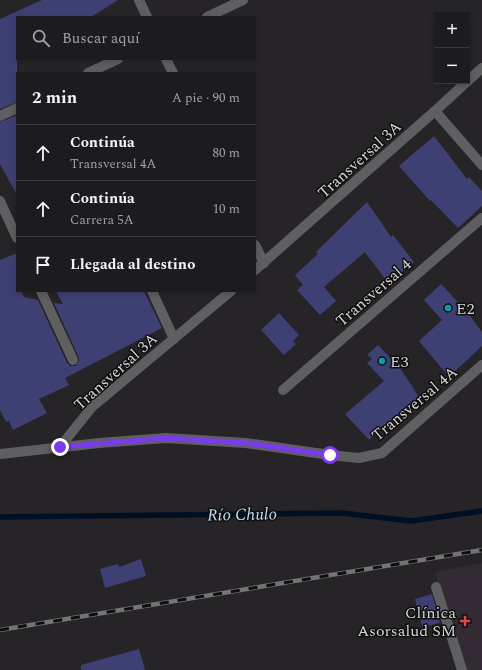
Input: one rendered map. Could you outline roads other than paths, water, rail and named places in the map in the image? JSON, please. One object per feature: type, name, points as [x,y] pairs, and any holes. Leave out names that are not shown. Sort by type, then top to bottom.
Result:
[{"type":"street","points":[[139,0],[147,16]]},
{"type":"street","points":[[209,16],[243,0]]},
{"type":"street","points":[[90,72],[116,60]]},
{"type":"street","points":[[166,60],[172,72]]},
{"type":"street","name":"Transversal 3A","points":[[256,269],[482,68]]},
{"type":"street","points":[[0,116],[16,108]]},
{"type":"street","points":[[435,111],[482,165]]},
{"type":"street","points":[[0,201],[16,236]]},
{"type":"street","name":"Transversal 4","points":[[283,390],[482,218]]},
{"type":"street","points":[[256,247],[264,263]]},
{"type":"street","points":[[41,292],[73,360]]},
{"type":"street","points":[[152,292],[174,339]]},
{"type":"street","name":"Transversal 3A","points":[[60,447],[92,407],[230,292]]},
{"type":"street","name":"Transversal 4A","points":[[0,453],[166,438],[246,443],[359,458],[382,453],[482,365]]},
{"type":"street","points":[[436,587],[462,670]]},
{"type":"waterway","name":"Río Chulo","points":[[0,517],[342,513],[411,521],[482,511]]},
{"type":"railway","points":[[0,630],[482,550]]},
{"type":"place","name":"E2","points":[[448,308]]},
{"type":"place","name":"E3","points":[[382,361]]},
{"type":"place","name":"Clínica Asorsalud SM","points":[[465,621]]}]
